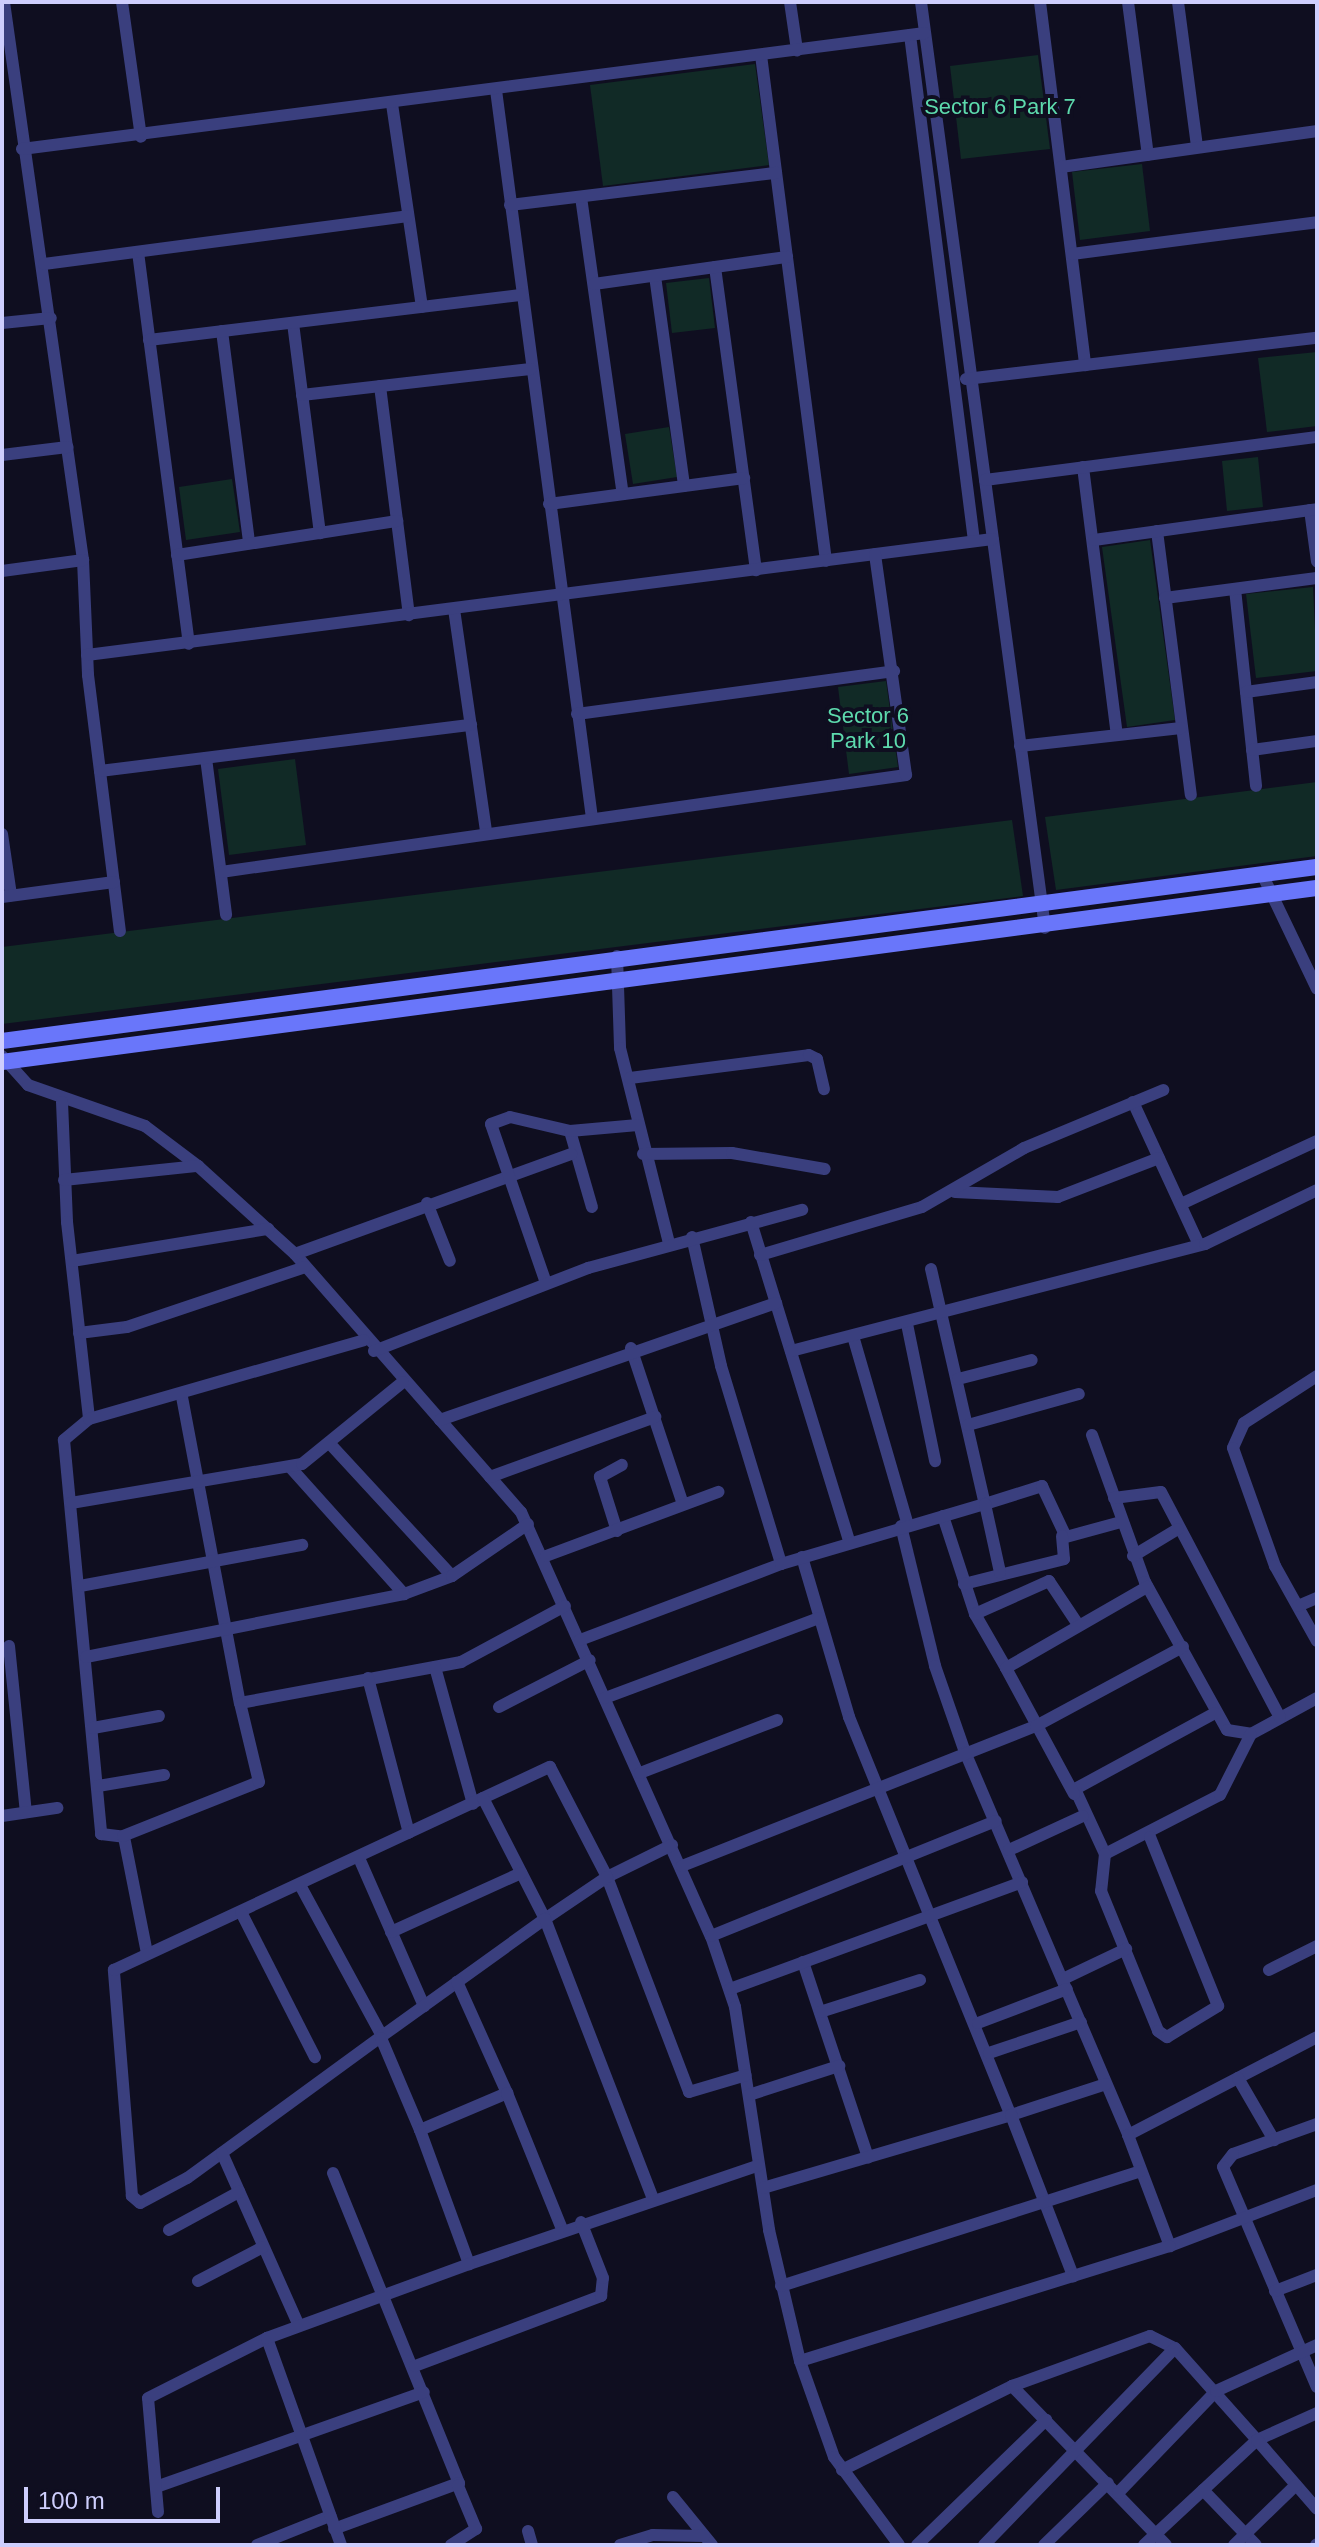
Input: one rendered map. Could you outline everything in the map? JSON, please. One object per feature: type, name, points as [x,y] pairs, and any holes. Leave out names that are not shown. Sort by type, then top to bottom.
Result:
[{"type":"street","points":[[4,2],[22,149],[44,264],[83,560],[87,655],[120,931]]},
{"type":"street","points":[[122,2],[141,137]]},
{"type":"street","points":[[790,2],[797,50]]},
{"type":"street","points":[[921,2],[1045,928]]},
{"type":"street","points":[[1040,2],[1085,365]]},
{"type":"street","points":[[1128,2],[1148,155]]},
{"type":"street","points":[[1178,2],[1197,147]]},
{"type":"street","points":[[22,149],[141,137],[925,33]]},
{"type":"street","points":[[910,35],[974,541]]},
{"type":"street","points":[[761,55],[826,561]]},
{"type":"street","points":[[496,90],[592,818]]},
{"type":"street","points":[[392,104],[422,307]]},
{"type":"street","points":[[1061,167],[1317,131]]},
{"type":"street","points":[[510,205],[776,173]]},
{"type":"street","points":[[581,197],[623,494]]},
{"type":"street","points":[[44,264],[408,216]]},
{"type":"street","points":[[1072,254],[1317,222]]},
{"type":"street","points":[[138,252],[189,644]]},
{"type":"street","points":[[594,284],[787,257]]},
{"type":"street","points":[[715,267],[756,570]]},
{"type":"street","points":[[655,276],[684,486]]},
{"type":"street","points":[[149,340],[522,295]]},
{"type":"street","points":[[2,323],[51,318]]},
{"type":"street","points":[[293,323],[320,533]]},
{"type":"street","points":[[222,331],[249,543]]},
{"type":"street","points":[[954,380],[1317,338]]},
{"type":"street","points":[[302,395],[531,369]]},
{"type":"street","points":[[380,386],[409,615]]},
{"type":"street","points":[[985,480],[1317,437]]},
{"type":"street","points":[[2,455],[68,447]]},
{"type":"street","points":[[1083,467],[1117,735]]},
{"type":"street","points":[[549,504],[744,478]]},
{"type":"street","points":[[1094,540],[1314,510],[1317,562]]},
{"type":"street","points":[[177,555],[397,521]]},
{"type":"street","points":[[1157,531],[1191,795]]},
{"type":"street","points":[[87,655],[993,539]]},
{"type":"street","points":[[221,872],[486,832],[906,775],[894,671],[875,554]]},
{"type":"street","points":[[2,571],[83,560]]},
{"type":"street","points":[[1165,598],[1317,578]]},
{"type":"street","points":[[1235,589],[1256,786]]},
{"type":"street","points":[[454,609],[486,832]]},
{"type":"street","points":[[577,714],[894,671]]},
{"type":"street","points":[[1246,692],[1317,682]]},
{"type":"street","points":[[100,771],[471,725]]},
{"type":"street","points":[[1020,746],[1181,728]]},
{"type":"street","points":[[1252,750],[1317,741]]},
{"type":"street","points":[[206,758],[226,915]]},
{"type":"street","points":[[2,834],[6,896],[114,882]]},
{"type":"street","points":[[2,1041],[617,956],[1317,867]]},
{"type":"street","points":[[1262,874],[1268,895],[1317,989]]},
{"type":"street","points":[[3,1059],[1045,928],[1317,888]]},
{"type":"street","points":[[617,956],[620,980],[619,1039],[630,1078],[643,1154],[669,1243]]},
{"type":"street","points":[[630,1078],[809,1055],[819,1063],[824,1089]]},
{"type":"street","points":[[3,1059],[28,1085],[62,1102],[145,1126],[198,1166],[295,1254],[364,1340],[440,1420],[528,1524],[546,1556],[565,1606],[711,1936],[730,1989],[781,2286],[800,2361],[842,2470],[899,2545]]},
{"type":"street","points":[[760,1255],[955,1192],[1006,1157],[1163,1090]]},
{"type":"street","points":[[62,1102],[64,1180],[89,1419]]},
{"type":"street","points":[[1133,1102],[1199,1245]]},
{"type":"street","points":[[546,1283],[490,1137],[495,1121],[570,1131],[638,1125]]},
{"type":"street","points":[[570,1131],[572,1154],[592,1207]]},
{"type":"street","points":[[1181,1204],[1317,1141]]},
{"type":"street","points":[[643,1154],[732,1153],[825,1169]]},
{"type":"street","points":[[295,1254],[427,1203],[572,1154]]},
{"type":"street","points":[[955,1192],[1058,1197],[1159,1158]]},
{"type":"street","points":[[64,1180],[198,1166]]},
{"type":"street","points":[[791,1351],[944,1315],[1199,1245],[1317,1190]]},
{"type":"street","points":[[427,1203],[450,1261]]},
{"type":"street","points":[[374,1351],[546,1283],[669,1243],[802,1210]]},
{"type":"street","points":[[751,1222],[849,1541]]},
{"type":"street","points":[[72,1261],[268,1229]]},
{"type":"street","points":[[692,1237],[709,1320],[781,1564]]},
{"type":"street","points":[[79,1333],[127,1327],[305,1267]]},
{"type":"street","points":[[931,1269],[944,1315],[1000,1572]]},
{"type":"street","points":[[440,1420],[709,1320],[776,1303]]},
{"type":"street","points":[[907,1324],[935,1461]]},
{"type":"street","points":[[853,1336],[905,1526],[935,1666],[965,1752],[1128,2135],[1170,2246]]},
{"type":"street","points":[[182,1397],[240,1703],[259,1782],[123,1836],[103,1839],[64,1436],[89,1419],[182,1397],[364,1340]]},
{"type":"street","points":[[631,1348],[683,1504]]},
{"type":"street","points":[[958,1379],[1032,1360]]},
{"type":"street","points":[[1317,1376],[1244,1423],[1233,1448],[1275,1566],[1317,1641]]},
{"type":"street","points":[[71,1503],[290,1467],[332,1446],[403,1382]]},
{"type":"street","points":[[968,1425],[1079,1394]]},
{"type":"street","points":[[490,1477],[655,1417]]},
{"type":"street","points":[[1092,1435],[1133,1556],[1215,1713],[1235,1736],[1251,1734],[1317,1698]]},
{"type":"street","points":[[332,1446],[452,1576]]},
{"type":"street","points":[[617,1531],[600,1477],[622,1465]]},
{"type":"street","points":[[290,1467],[404,1594]]},
{"type":"street","points":[[580,1640],[849,1541],[1042,1486],[1062,1536],[1064,1559],[1000,1572],[964,1584]]},
{"type":"street","points":[[1114,1498],[1157,1490],[1280,1718]]},
{"type":"street","points":[[546,1556],[718,1492]]},
{"type":"street","points":[[943,1516],[975,1614],[1105,1854],[1098,1877],[1161,2035],[1217,2010],[1150,1837]]},
{"type":"street","points":[[1062,1536],[1121,1522]]},
{"type":"street","points":[[86,1657],[404,1594],[452,1576],[528,1524]]},
{"type":"street","points":[[1133,1556],[1178,1529]]},
{"type":"street","points":[[80,1586],[302,1545]]},
{"type":"street","points":[[802,1557],[819,1618],[879,1788],[935,1914],[1073,2276]]},
{"type":"street","points":[[975,1614],[1049,1581],[1077,1623]]},
{"type":"street","points":[[1006,1668],[1077,1623],[1147,1587]]},
{"type":"street","points":[[1298,1606],[1317,1598]]},
{"type":"street","points":[[240,1703],[435,1667],[478,1655],[565,1606]]},
{"type":"street","points":[[605,1698],[819,1618]]},
{"type":"street","points":[[9,1646],[9,1718],[26,1812]]},
{"type":"street","points":[[682,1866],[1036,1726],[1183,1647]]},
{"type":"street","points":[[499,1707],[590,1660]]},
{"type":"street","points":[[435,1667],[478,1801],[545,1919],[652,2197]]},
{"type":"street","points":[[368,1678],[409,1833]]},
{"type":"street","points":[[1074,1794],[1215,1713]]},
{"type":"street","points":[[93,1728],[159,1716]]},
{"type":"street","points":[[640,1773],[777,1720]]},
{"type":"street","points":[[1105,1854],[1150,1837],[1226,1790],[1251,1734]]},
{"type":"street","points":[[672,1845],[607,1877],[545,1919],[222,2153],[152,2200],[140,2203],[132,2196],[112,1975],[122,1962],[241,1912],[555,1768],[607,1877],[689,2092],[746,2075]]},
{"type":"street","points":[[98,1786],[164,1775]]},
{"type":"street","points":[[2,1816],[57,1808]]},
{"type":"street","points":[[1009,1850],[1083,1816]]},
{"type":"street","points":[[711,1936],[996,1821]]},
{"type":"street","points":[[123,1836],[147,1953]]},
{"type":"street","points":[[359,1858],[424,2006]]},
{"type":"street","points":[[391,1932],[521,1873]]},
{"type":"street","points":[[730,1989],[1022,1882]]},
{"type":"street","points":[[300,1885],[382,2037],[469,2264]]},
{"type":"street","points":[[241,1912],[315,2057]]},
{"type":"street","points":[[1269,1970],[1317,1946]]},
{"type":"street","points":[[978,2023],[1065,1984],[1126,1949]]},
{"type":"street","points":[[803,1962],[868,2157]]},
{"type":"street","points":[[820,2012],[920,1980]]},
{"type":"street","points":[[457,1982],[507,2093],[562,2229]]},
{"type":"street","points":[[989,2053],[1081,2022]]},
{"type":"street","points":[[1128,2135],[1317,2037]]},
{"type":"street","points":[[749,2095],[839,2066]]},
{"type":"street","points":[[1238,2078],[1274,2140]]},
{"type":"street","points":[[763,2188],[1106,2084]]},
{"type":"street","points":[[420,2130],[507,2093]]},
{"type":"street","points":[[1317,2124],[1224,2162],[1244,2218],[1317,2387]]},
{"type":"street","points":[[222,2153],[299,2326]]},
{"type":"street","points":[[158,2512],[148,2398],[267,2338],[652,2197],[759,2165]]},
{"type":"street","points":[[781,2286],[1141,2171]]},
{"type":"street","points":[[333,2173],[382,2295],[415,2366],[476,2529],[451,2545]]},
{"type":"street","points":[[800,2361],[1170,2246],[1317,2190]]},
{"type":"street","points":[[169,2230],[239,2192]]},
{"type":"street","points":[[415,2366],[601,2296],[603,2278],[581,2222]]},
{"type":"street","points":[[198,2281],[263,2247]]},
{"type":"street","points":[[1275,2291],[1317,2275]]},
{"type":"street","points":[[842,2470],[1012,2386],[1150,2336],[1175,2348],[1317,2509]]},
{"type":"street","points":[[267,2338],[341,2545]]},
{"type":"street","points":[[1118,2493],[1216,2391],[1317,2345]]},
{"type":"street","points":[[984,2545],[1175,2348]]},
{"type":"street","points":[[1012,2386],[1166,2545]]},
{"type":"street","points":[[156,2487],[424,2392]]},
{"type":"street","points":[[1144,2545],[1257,2440],[1317,2413]]},
{"type":"street","points":[[917,2545],[1046,2420]]},
{"type":"street","points":[[1044,2545],[1108,2483]]},
{"type":"street","points":[[1234,2545],[1296,2485]]},
{"type":"street","points":[[257,2545],[458,2486]]},
{"type":"street","points":[[1203,2490],[1256,2545]]},
{"type":"street","points":[[673,2497],[708,2540]]},
{"type":"street","points":[[528,2531],[532,2545]]},
{"type":"street","points":[[620,2545],[639,2541],[708,2540]]},
{"type":"green space","name":"Sector 6 Park 7","points":[[1038,55],[1050,149],[961,159],[950,66]]},
{"type":"green space","points":[[755,64],[769,165],[603,186],[590,85]]},
{"type":"green space","points":[[1142,164],[1150,231],[1080,240],[1072,172]]},
{"type":"green space","points":[[709,278],[715,328],[672,333],[666,283]]},
{"type":"green space","points":[[1317,352],[1317,426],[1267,432],[1258,358]]},
{"type":"green space","points":[[669,427],[677,477],[633,484],[625,434]]},
{"type":"green space","points":[[1258,457],[1263,507],[1227,511],[1222,461]]},
{"type":"green space","points":[[232,479],[240,532],[186,540],[179,487]]},
{"type":"green space","points":[[1150,540],[1175,720],[1127,727],[1102,547]]},
{"type":"green space","points":[[1313,587],[1317,671],[1256,678],[1246,594]]},
{"type":"green space","name":"Sector 6 Park 10","points":[[886,681],[898,767],[849,774],[838,687]]},
{"type":"green space","points":[[295,759],[306,845],[229,855],[218,769]]},
{"type":"green space","points":[[1317,782],[1317,856],[1056,890],[1045,817]]},
{"type":"green space","points":[[1012,820],[1023,896],[2,1024],[2,947]]}]
